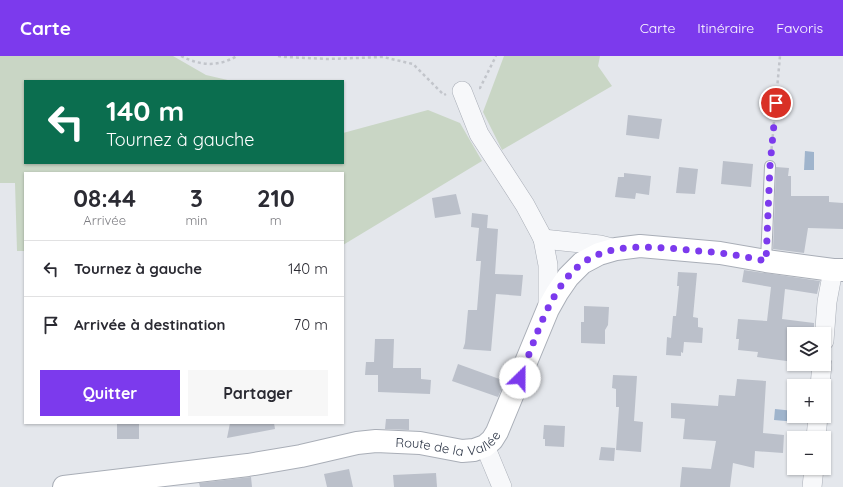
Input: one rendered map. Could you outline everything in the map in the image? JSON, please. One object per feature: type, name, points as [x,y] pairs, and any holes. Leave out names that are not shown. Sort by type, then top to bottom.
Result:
[{"type":"street","points":[[462,91],[479,134],[525,205],[543,239],[548,265],[548,310]]},
{"type":"street","points":[[543,239],[600,245],[616,249]]},
{"type":"street","name":"Route de la Vallée","points":[[64,487],[248,465],[301,456],[356,443],[376,440],[420,443],[462,451],[474,450],[485,446],[492,440],[497,432],[548,310],[557,293],[568,277],[582,263],[599,254],[616,249],[640,246],[720,253],[766,261],[838,270]]},
{"type":"street","points":[[825,327],[827,302],[838,270]]},
{"type":"street","points":[[485,446],[502,487]]},
{"type":"street","points":[[812,487],[813,475]]},
{"type":"lane","points":[[766,261],[770,166]]},
{"type":"path","points":[[181,56],[210,65],[229,61],[237,56]]},
{"type":"path","points":[[278,56],[328,59],[383,57],[413,64],[444,95],[480,88],[496,56]]},
{"type":"path","points":[[770,166],[780,56]]},
{"type":"green space","points":[[0,56],[173,56],[206,75],[228,80],[24,80],[24,164],[344,164],[344,133],[428,110],[460,123],[482,161],[344,244],[344,172],[24,172],[24,251],[17,251],[15,183],[0,183]]},
{"type":"green space","points":[[504,56],[600,56],[598,66],[612,86],[502,150],[483,112]]},
{"type":"water","points":[[805,151],[814,152],[814,170],[804,170]]},
{"type":"water","points":[[775,409],[787,410],[787,421],[774,420]]},
{"type":"building","points":[[628,115],[662,119],[659,139],[626,135]]},
{"type":"building","points":[[723,161],[753,164],[751,187],[721,184]]},
{"type":"building","points":[[679,167],[698,169],[695,194],[676,193]]},
{"type":"building","points":[[776,167],[789,168],[788,176],[791,176],[791,196],[829,196],[829,202],[843,203],[843,229],[808,228],[804,253],[773,249]]},
{"type":"building","points":[[624,173],[651,176],[649,195],[636,193],[635,199],[615,197],[618,177],[624,177]]},
{"type":"building","points":[[456,194],[461,214],[435,218],[432,198]]},
{"type":"building","points":[[472,213],[488,215],[487,228],[498,229],[495,274],[523,275],[521,296],[496,294],[491,351],[463,349],[465,343],[468,310],[477,310],[481,261],[476,261],[479,228],[471,227]]},
{"type":"building","points":[[744,270],[820,281],[817,294],[785,289],[782,319],[814,323],[814,327],[787,327],[787,361],[757,357],[758,352],[738,350],[739,339],[736,339],[738,319],[767,321],[771,287],[742,282]]},
{"type":"building","points":[[678,272],[697,273],[693,317],[698,318],[698,327],[703,328],[702,343],[684,342],[683,353],[681,352],[681,356],[666,355],[667,337],[671,338],[673,316],[676,316],[679,286],[677,286]]},
{"type":"building","points":[[584,306],[609,307],[608,325],[605,330],[605,344],[581,343],[581,322],[584,322]]},
{"type":"building","points":[[375,339],[394,339],[393,368],[421,368],[421,379],[431,380],[430,394],[378,392],[378,375],[365,375],[366,362],[374,362]]},
{"type":"building","points":[[458,364],[505,381],[498,397],[452,381]]},
{"type":"building","points":[[613,375],[637,376],[634,421],[643,422],[641,452],[616,450],[619,407],[616,407],[616,389],[612,388]]},
{"type":"building","points":[[737,379],[766,381],[763,433],[784,435],[783,453],[755,451],[754,468],[733,463],[730,487],[680,487],[682,467],[711,469],[716,441],[683,439],[685,419],[671,418],[671,403],[718,406],[719,395],[735,396]]},
{"type":"building","points":[[386,419],[409,419],[409,430],[385,429]]},
{"type":"building","points":[[117,424],[139,424],[139,439],[117,439]]},
{"type":"building","points":[[230,424],[274,424],[275,429],[227,438]]},
{"type":"building","points":[[544,425],[565,426],[564,447],[545,446],[545,439],[543,439]]},
{"type":"building","points":[[601,447],[615,448],[614,461],[599,460]]},
{"type":"building","points":[[349,469],[353,487],[327,487],[324,474]]},
{"type":"building","points":[[436,473],[437,487],[394,487],[393,475]]},
{"type":"building","points":[[251,477],[252,487],[200,487],[199,483]]},
{"type":"route","points":[[520,378],[548,310],[557,293],[568,277],[582,263],[599,254],[616,249],[640,246],[720,253],[766,261],[770,166],[776,103]]}]
